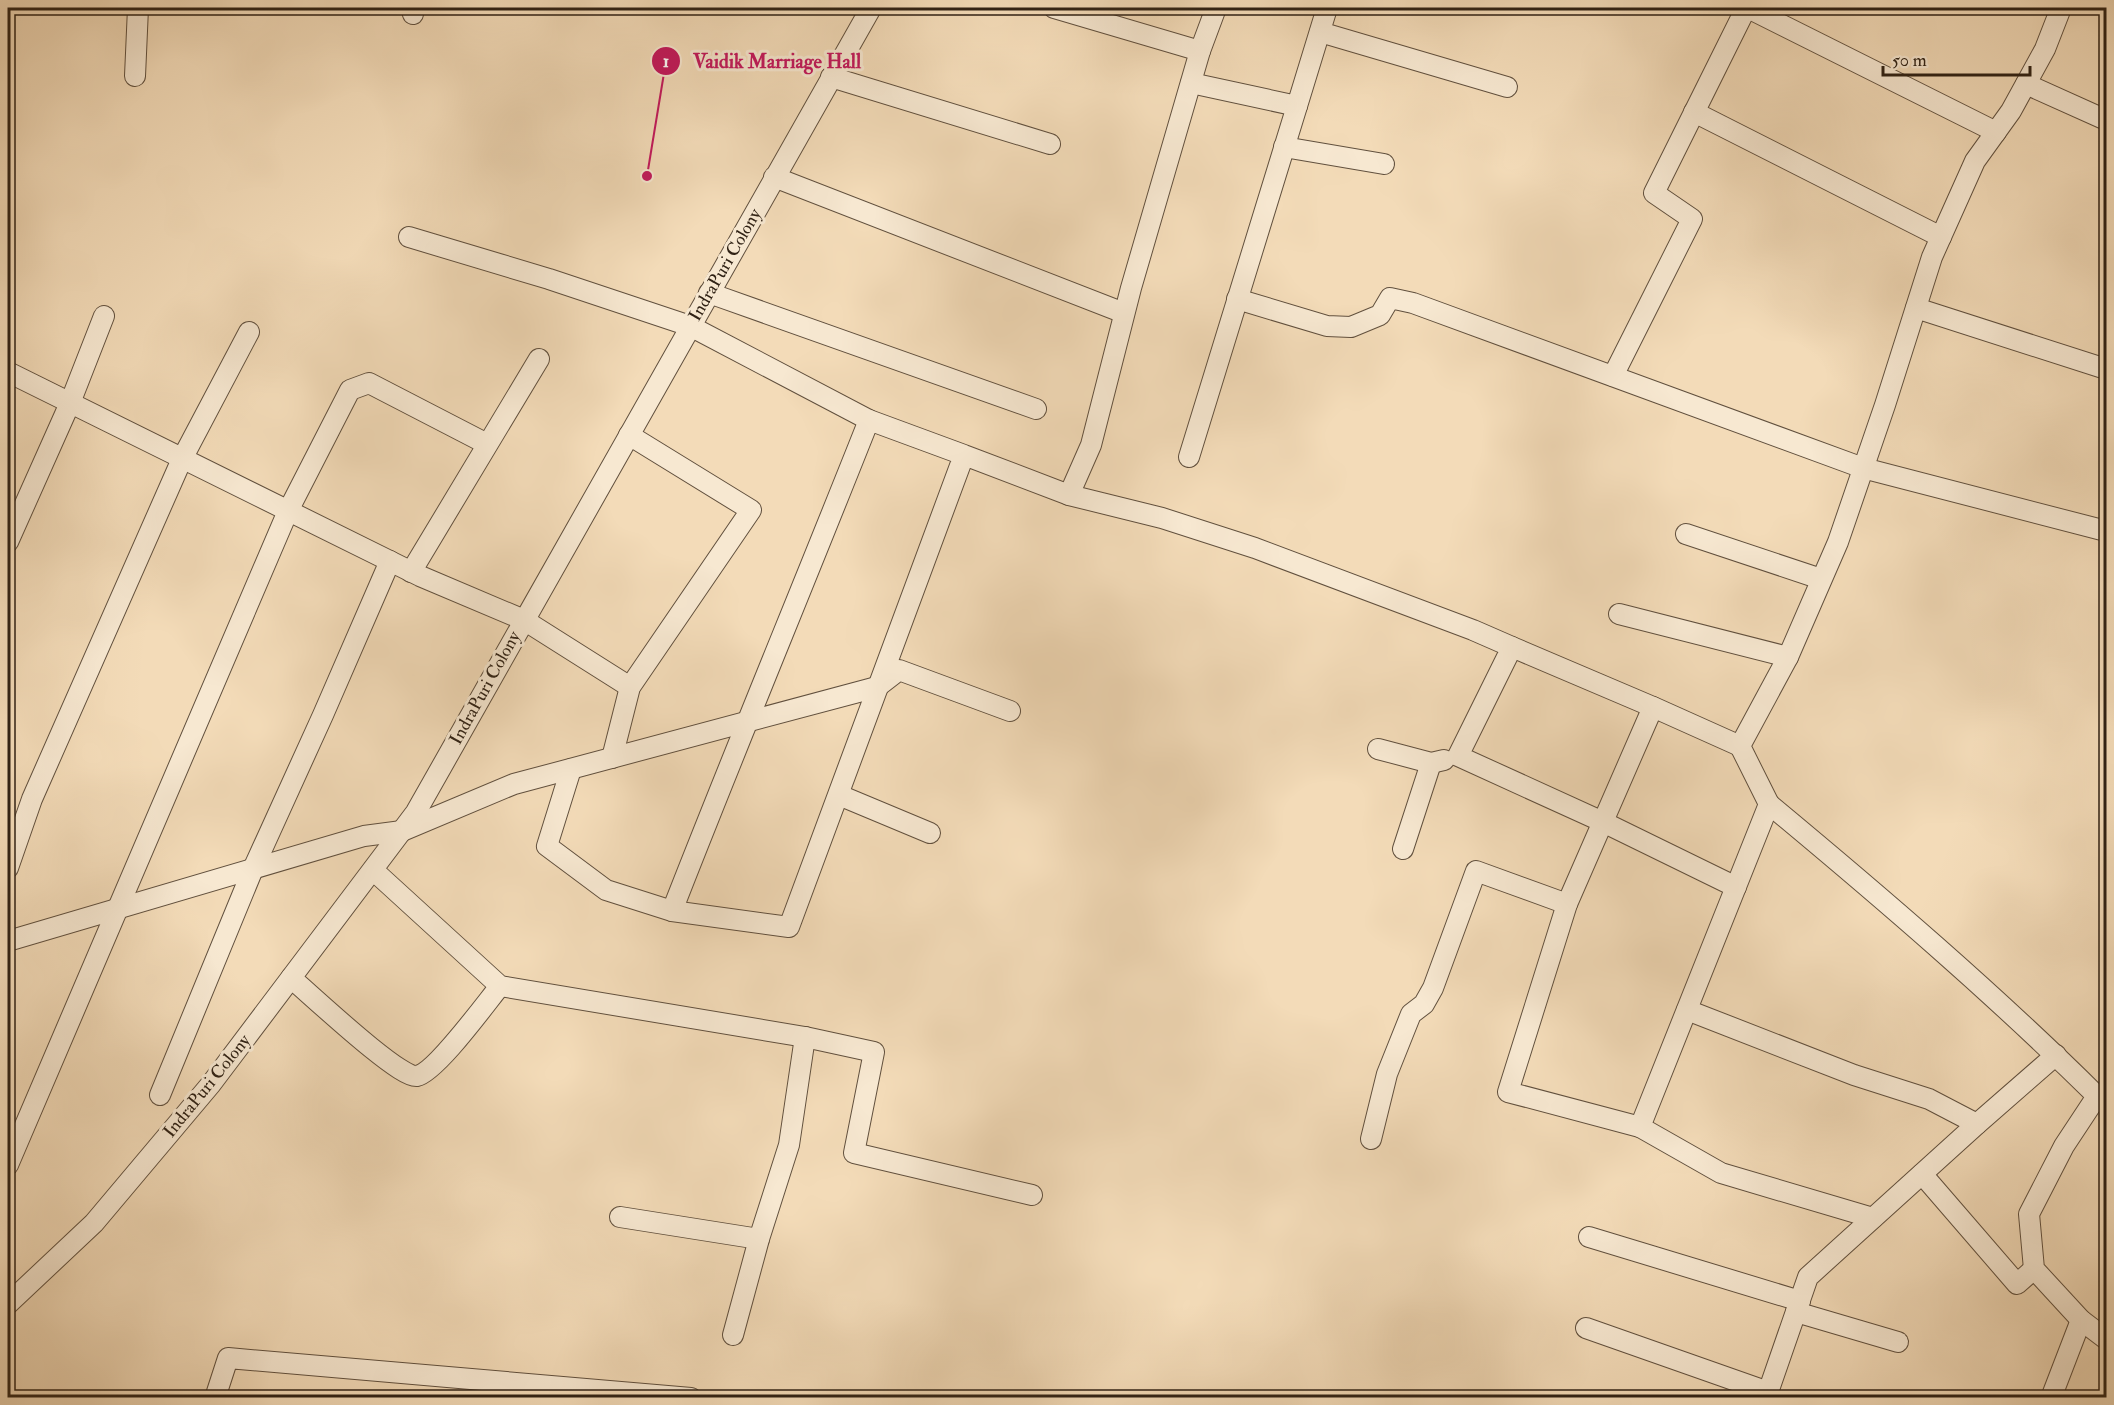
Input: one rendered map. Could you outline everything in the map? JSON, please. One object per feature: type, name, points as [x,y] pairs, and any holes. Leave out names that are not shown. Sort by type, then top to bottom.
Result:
[{"type":"street","points":[[135,76],[138,8]]},
{"type":"street","name":"IndraPuri Colony","points":[[8,1304],[94,1223],[211,1084],[416,812],[871,8]]},
{"type":"street","points":[[1054,8],[1200,51]]},
{"type":"street","points":[[1069,495],[1091,445],[1124,313],[1200,51],[1216,8]]},
{"type":"street","points":[[1189,457],[1328,8]]},
{"type":"street","points":[[1613,375],[1692,219],[1654,193],[1747,8],[1996,132]]},
{"type":"street","points":[[1740,746],[1788,657],[1838,542],[1941,237],[1975,161],[2011,111],[2045,49],[2061,8]]},
{"type":"street","points":[[1320,32],[1507,87]]},
{"type":"street","points":[[831,77],[1050,144]]},
{"type":"street","points":[[1191,83],[1297,106]]},
{"type":"street","points":[[2026,84],[2106,120]]},
{"type":"street","points":[[1694,112],[1941,237]]},
{"type":"street","points":[[1284,147],[1384,164]]},
{"type":"street","points":[[774,177],[1124,313]]},
{"type":"street","points":[[409,237],[549,279],[690,326],[869,420],[1069,495],[1161,518],[1255,548],[1473,630],[1740,746],[1768,804],[1857,877],[2056,1055],[2097,1096],[2064,1146],[2029,1214],[2034,1269],[2081,1320],[2106,1339]]},
{"type":"street","points":[[709,293],[1036,409]]},
{"type":"street","points":[[1237,299],[1327,326],[1351,327],[1380,315],[1390,297],[1413,303],[1863,468],[2106,531]]},
{"type":"street","points":[[1916,308],[2106,369]]},
{"type":"street","points":[[8,542],[70,403],[104,316]]},
{"type":"street","points":[[8,868],[32,799],[182,459],[249,332]]},
{"type":"street","points":[[411,572],[539,359]]},
{"type":"street","points":[[8,372],[411,572],[524,620],[630,687]]},
{"type":"street","points":[[8,1165],[288,511],[350,390],[369,383],[488,444]]},
{"type":"street","points":[[672,911],[869,420]]},
{"type":"street","points":[[612,758],[630,687],[750,510],[628,435]]},
{"type":"street","points":[[572,769],[548,846],[606,890],[672,911],[789,927],[964,455]]},
{"type":"street","points":[[1686,534],[1821,579]]},
{"type":"street","points":[[160,1095],[253,869],[390,561]]},
{"type":"street","points":[[1619,614],[1788,657]]},
{"type":"street","points":[[1458,756],[1512,647]]},
{"type":"street","points":[[8,941],[364,836],[402,831],[514,784],[747,720],[878,687],[899,670],[1010,711]]},
{"type":"street","points":[[1653,707],[1567,904],[1508,1092],[1640,1127],[1721,1173],[1873,1218]]},
{"type":"street","points":[[1378,749],[1431,763],[1458,756],[1603,822],[1736,887]]},
{"type":"street","points":[[1404,849],[1431,763]]},
{"type":"street","points":[[839,795],[930,833]]},
{"type":"street","points":[[1640,1127],[1768,804]]},
{"type":"street","points":[[373,870],[500,986],[805,1037],[874,1052],[854,1153],[1032,1195]]},
{"type":"street","points":[[1371,1139],[1388,1074],[1403,1034],[1412,1014],[1424,1004],[1433,988],[1476,871],[1567,904]]},
{"type":"street","points":[[291,978],[392,1065],[413,1077],[419,1076],[436,1064],[500,986]]},
{"type":"street","points":[[1687,1010],[1854,1075],[1929,1100],[1977,1124]]},
{"type":"street","points":[[733,1335],[759,1239],[789,1145],[805,1037]]},
{"type":"street","points":[[1586,1328],[1767,1395],[1808,1277],[2056,1055]]},
{"type":"street","points":[[1922,1174],[2017,1284],[2034,1269]]},
{"type":"street","points":[[620,1217],[759,1239]]},
{"type":"street","points":[[1589,1237],[1898,1342]]},
{"type":"street","points":[[2051,1398],[2081,1320]]},
{"type":"street","points":[[215,1398],[228,1358],[691,1398]]},
{"type":"place","name":"Vaidik Marriage Hall","points":[[647,176]]}]
